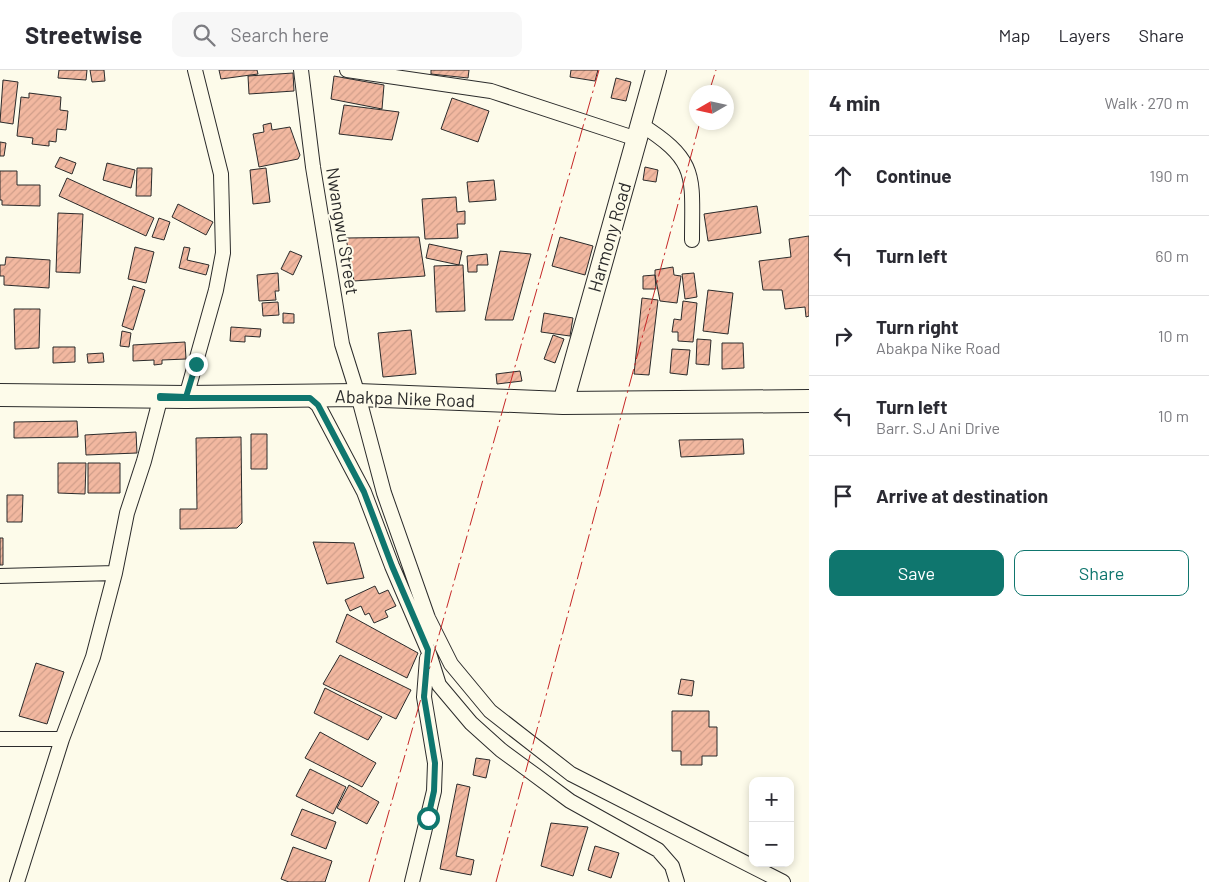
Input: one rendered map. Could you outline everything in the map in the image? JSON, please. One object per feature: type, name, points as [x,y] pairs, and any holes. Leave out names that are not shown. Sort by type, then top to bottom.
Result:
[{"type":"main road","name":"Harmony Road","points":[[563,403],[656,70]]},
{"type":"main road","name":"Abakpa Nike Road","points":[[0,395],[160,397],[358,396],[563,403],[809,401]]},
{"type":"street","points":[[186,397],[216,290],[223,253],[221,174],[195,70]]},
{"type":"street","name":"Nwangwu Street","points":[[301,70],[313,167],[342,344],[384,493],[428,618],[451,664],[490,711],[571,774],[783,882]]},
{"type":"street","points":[[347,70],[491,91],[638,131],[677,150],[686,166],[692,192],[692,240]]},
{"type":"street","points":[[17,882],[62,739],[92,657],[115,573],[127,513],[144,461],[160,397],[310,398],[315,401],[364,492],[392,566],[428,650],[439,685],[471,723],[501,750],[570,801],[658,850],[672,866],[677,882]]},
{"type":"street","points":[[0,576],[115,573]]},
{"type":"street","points":[[412,882],[434,791],[435,763],[424,697],[428,650]]},
{"type":"street","points":[[0,739],[62,739]]},
{"type":"building","points":[[59,70],[87,70],[86,80],[58,78]]},
{"type":"building","points":[[90,70],[104,70],[105,81],[92,82]]},
{"type":"building","points":[[219,70],[257,70],[258,74],[221,79]]},
{"type":"building","points":[[431,70],[469,70],[468,78],[431,74]]},
{"type":"building","points":[[571,70],[598,70],[595,81],[570,77]]},
{"type":"building","points":[[293,73],[294,91],[249,94],[248,76]]},
{"type":"building","points":[[334,76],[384,85],[382,109],[331,99]]},
{"type":"building","points":[[616,78],[631,82],[626,101],[611,98]]},
{"type":"building","points":[[3,80],[18,82],[13,124],[0,122]]},
{"type":"building","points":[[29,93],[61,97],[60,110],[68,111],[66,130],[57,129],[56,142],[49,141],[49,146],[32,144],[33,138],[17,136],[21,97],[29,98]]},
{"type":"building","points":[[452,98],[489,111],[478,142],[441,129]]},
{"type":"building","points":[[344,105],[399,112],[392,140],[339,134]]},
{"type":"building","points":[[271,123],[272,130],[290,127],[300,155],[298,159],[259,167],[253,134],[264,132],[263,125]]},
{"type":"building","points":[[0,142],[6,143],[4,156],[0,156]]},
{"type":"building","points":[[60,157],[76,163],[72,174],[55,167]]},
{"type":"building","points":[[107,163],[135,170],[131,188],[103,180]]},
{"type":"building","points":[[645,167],[658,170],[656,182],[643,180]]},
{"type":"building","points":[[137,168],[152,168],[151,196],[136,196]]},
{"type":"building","points":[[266,168],[270,202],[253,204],[250,170]]},
{"type":"building","points":[[0,171],[17,171],[17,185],[40,185],[40,206],[2,205],[2,200],[0,200]]},
{"type":"building","points":[[67,178],[154,218],[146,236],[59,196]]},
{"type":"building","points":[[494,180],[496,200],[469,202],[467,182]]},
{"type":"building","points":[[456,197],[457,212],[465,211],[465,224],[457,224],[458,238],[425,239],[422,199]]},
{"type":"building","points":[[178,204],[213,222],[206,235],[172,217]]},
{"type":"building","points":[[757,206],[761,233],[708,241],[704,214]]},
{"type":"building","points":[[58,213],[83,214],[80,273],[56,272]]},
{"type":"building","points":[[159,218],[170,222],[164,240],[152,237]]},
{"type":"building","points":[[809,236],[809,316],[806,317],[805,307],[785,309],[782,290],[763,290],[759,261],[791,257],[789,239]]},
{"type":"building","points":[[419,237],[425,276],[354,281],[346,238]]},
{"type":"building","points":[[560,237],[593,246],[585,275],[552,266]]},
{"type":"building","points":[[429,244],[462,251],[459,265],[426,258]]},
{"type":"building","points":[[135,247],[154,252],[146,283],[128,279]]},
{"type":"building","points":[[184,247],[190,248],[187,260],[209,265],[206,275],[179,268]]},
{"type":"building","points":[[290,251],[302,256],[293,275],[281,269]]},
{"type":"building","points":[[500,251],[531,254],[513,320],[485,320]]},
{"type":"building","points":[[487,254],[488,265],[477,265],[477,272],[468,272],[467,256]]},
{"type":"building","points":[[6,257],[50,260],[49,288],[4,285],[4,276],[0,276],[0,265],[5,265]]},
{"type":"building","points":[[463,265],[465,311],[436,312],[434,266]]},
{"type":"building","points":[[673,267],[674,275],[681,276],[677,303],[660,301],[655,270]]},
{"type":"building","points":[[278,273],[279,291],[275,291],[276,300],[259,301],[257,275]]},
{"type":"building","points":[[694,273],[697,297],[685,299],[682,274]]},
{"type":"building","points":[[655,275],[656,289],[643,289],[643,276]]},
{"type":"building","points":[[133,286],[145,290],[133,330],[122,326]]},
{"type":"building","points":[[708,290],[733,293],[728,334],[703,331]]},
{"type":"building","points":[[642,298],[658,300],[649,375],[634,374]]},
{"type":"building","points":[[683,301],[697,303],[693,342],[678,341],[678,332],[672,332],[674,319],[681,320]]},
{"type":"building","points":[[278,302],[279,315],[263,316],[262,303]]},
{"type":"building","points":[[14,309],[40,309],[39,348],[15,349]]},
{"type":"building","points":[[283,313],[294,314],[294,323],[283,323]]},
{"type":"building","points":[[544,313],[573,318],[570,336],[541,332]]},
{"type":"building","points":[[231,327],[261,329],[260,337],[245,336],[245,342],[230,341]]},
{"type":"building","points":[[411,330],[416,374],[383,377],[378,333]]},
{"type":"building","points":[[122,331],[131,333],[129,347],[120,346]]},
{"type":"building","points":[[553,335],[564,339],[555,363],[544,359]]},
{"type":"building","points":[[697,339],[711,340],[709,365],[696,364]]},
{"type":"building","points":[[185,342],[186,359],[162,360],[162,364],[154,365],[154,360],[133,361],[133,345]]},
{"type":"building","points":[[722,343],[743,343],[744,368],[722,369]]},
{"type":"building","points":[[53,347],[75,347],[75,362],[53,363]]},
{"type":"building","points":[[672,349],[690,350],[687,375],[670,373]]},
{"type":"building","points":[[103,353],[104,362],[88,363],[87,354]]},
{"type":"building","points":[[520,371],[522,381],[497,384],[496,374]]},
{"type":"building","points":[[77,421],[78,437],[14,438],[14,422]]},
{"type":"building","points":[[136,432],[137,453],[86,455],[85,435]]},
{"type":"building","points":[[251,434],[267,434],[267,469],[251,469]]},
{"type":"building","points":[[241,437],[242,523],[237,528],[180,529],[180,509],[197,509],[196,438]]},
{"type":"building","points":[[743,439],[744,454],[681,457],[679,440]]},
{"type":"building","points":[[58,463],[86,463],[85,494],[58,493]]},
{"type":"building","points":[[88,463],[120,463],[120,493],[88,493]]},
{"type":"building","points":[[7,495],[23,495],[22,522],[7,522]]},
{"type":"building","points":[[0,538],[3,538],[3,565],[0,565]]},
{"type":"building","points":[[313,542],[354,543],[364,578],[327,584]]},
{"type":"building","points":[[375,586],[379,594],[388,590],[396,606],[385,611],[388,617],[374,623],[369,613],[365,615],[361,606],[350,611],[345,600]]},
{"type":"building","points":[[347,614],[418,653],[407,678],[336,642]]},
{"type":"building","points":[[340,655],[411,690],[396,719],[323,684]]},
{"type":"building","points":[[36,663],[64,672],[47,724],[19,716]]},
{"type":"building","points":[[681,679],[694,681],[692,696],[678,694]]},
{"type":"building","points":[[325,688],[382,717],[368,740],[314,713]]},
{"type":"building","points":[[672,711],[709,711],[709,727],[717,727],[717,756],[702,756],[702,765],[681,765],[681,751],[672,751]]},
{"type":"building","points":[[320,732],[376,763],[362,787],[305,758]]},
{"type":"building","points":[[476,758],[490,760],[486,778],[473,775]]},
{"type":"building","points":[[310,769],[346,787],[333,814],[296,796]]},
{"type":"building","points":[[457,784],[470,787],[456,856],[474,860],[471,875],[440,869]]},
{"type":"building","points":[[349,785],[379,802],[367,824],[337,808]]},
{"type":"building","points":[[302,809],[336,822],[326,849],[291,835]]},
{"type":"building","points":[[551,823],[588,827],[573,876],[541,866]]},
{"type":"building","points":[[595,846],[619,853],[611,878],[588,870]]},
{"type":"building","points":[[293,847],[332,861],[325,882],[289,882],[281,879]]},
{"type":"power","points":[[369,882],[599,70]]},
{"type":"power","points":[[711,85],[716,70]]},
{"type":"power","points":[[496,882],[698,130]]},
{"type":"route","points":[[196,364],[186,397],[160,396],[160,398],[310,398],[318,405],[364,492],[392,566],[428,650],[424,697],[435,763],[434,791],[428,818]]}]
